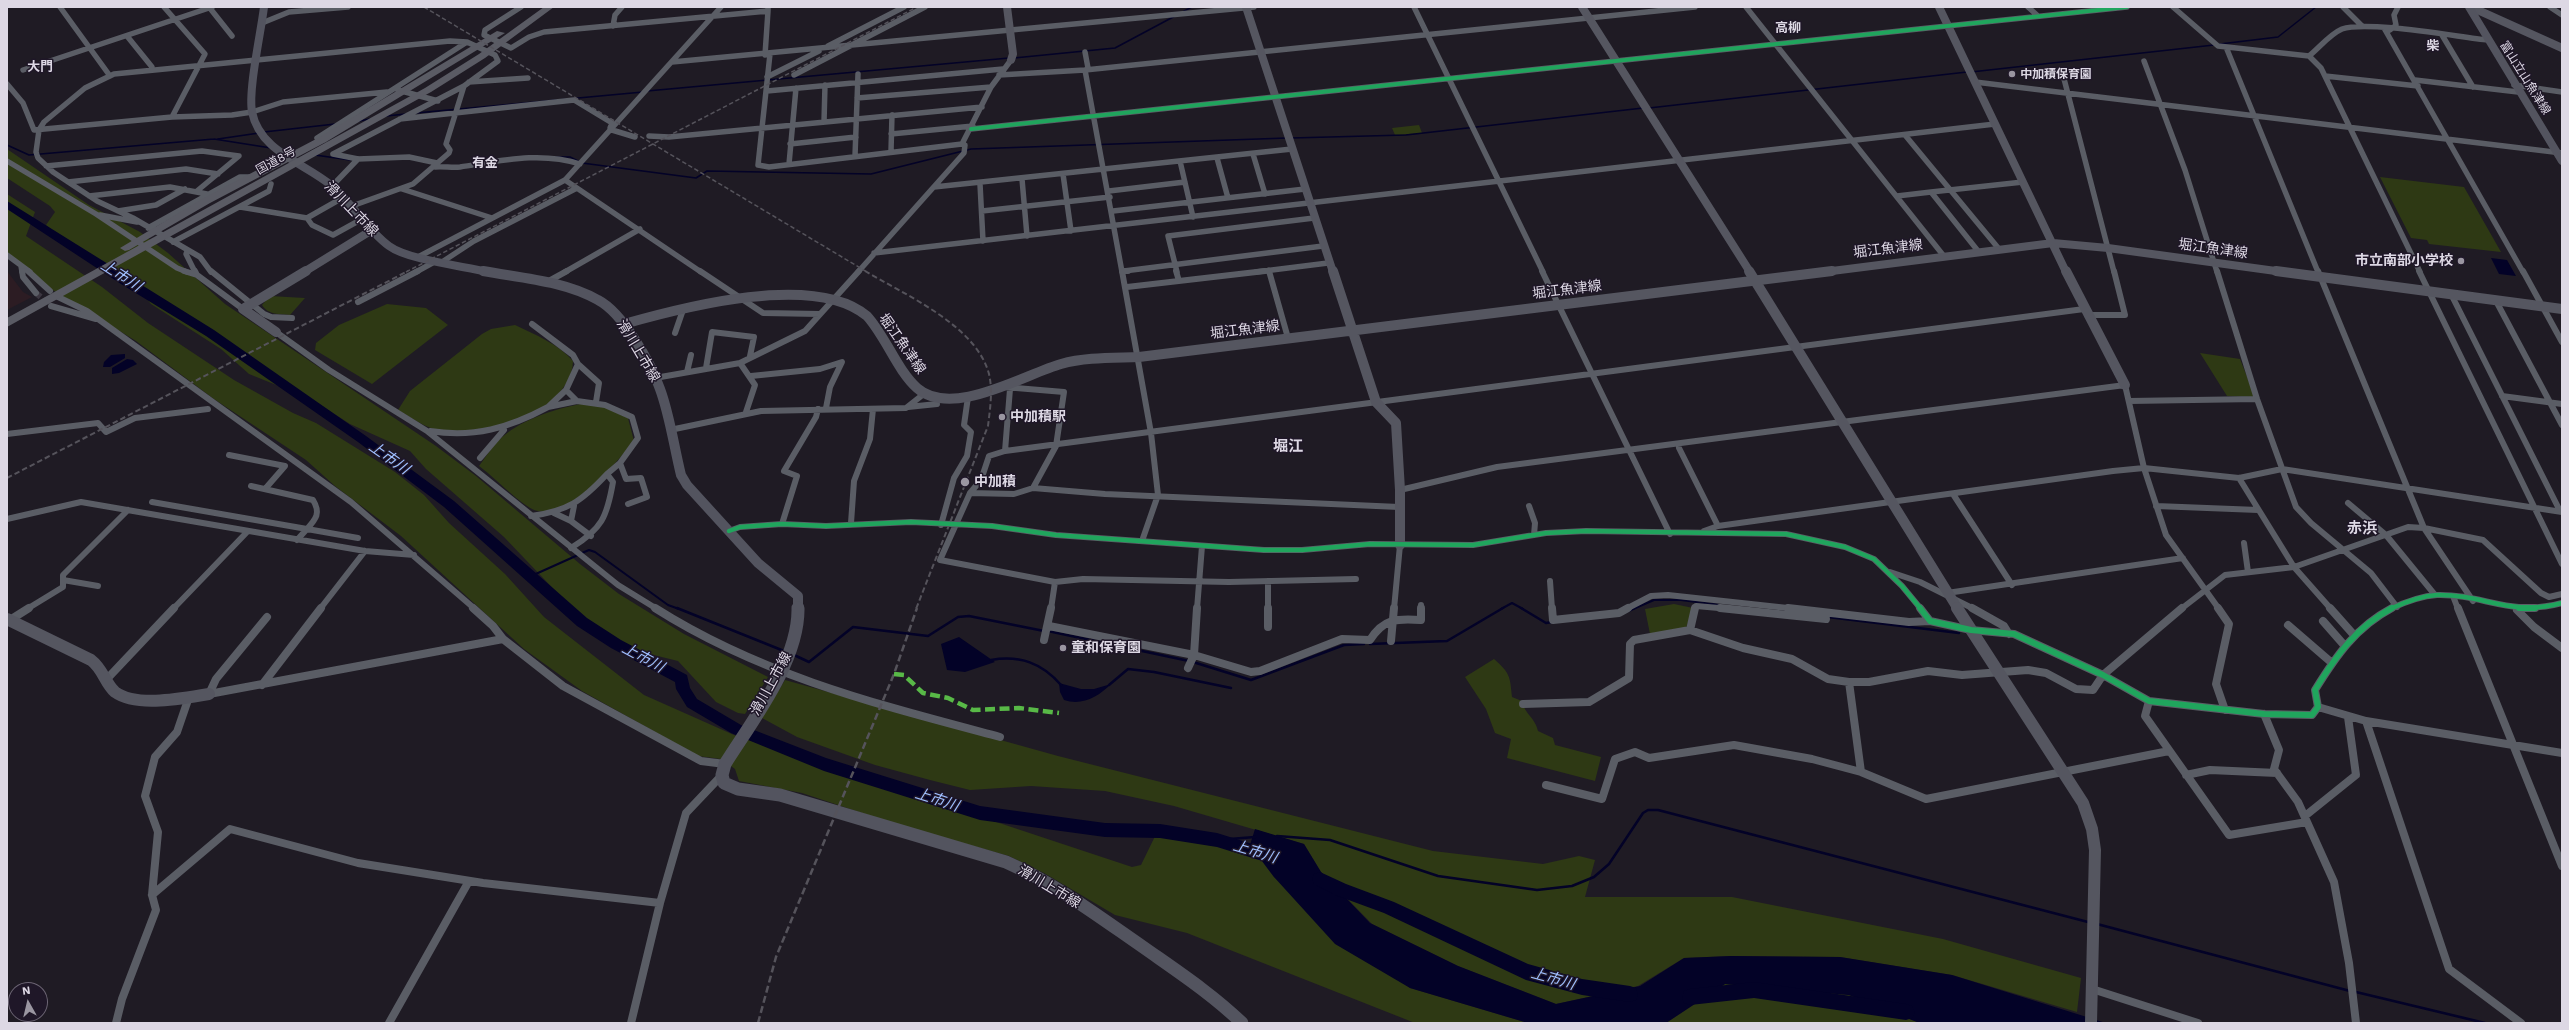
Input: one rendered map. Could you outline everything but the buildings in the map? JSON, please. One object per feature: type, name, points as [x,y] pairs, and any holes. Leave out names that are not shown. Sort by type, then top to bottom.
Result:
[{"type":"highway","points":[[153,239],[257,192],[401,116],[428,91],[477,51],[502,38],[539,7]]},
{"type":"highway","points":[[516,27],[550,7]]},
{"type":"highway","points":[[477,51],[502,38]]},
{"type":"highway","name":"国道8号","points":[[7,323],[104,265],[428,91],[477,51]]},
{"type":"highway","points":[[153,239],[234,186],[322,140],[370,110],[428,91]]},
{"type":"highway","name":"国道8号","points":[[7,314],[56,294]]},
{"type":"main road","name":"滑川上市線","points":[[264,7],[252,95],[252,112],[259,132],[289,158],[304,166],[332,186],[344,197],[372,230],[389,246],[418,257],[547,282],[576,290],[599,300],[624,324],[655,378],[660,389],[680,475],[758,563],[791,588],[798,596],[800,606],[792,643],[779,672],[723,770],[724,783],[738,788],[780,795],[1006,862],[1026,870],[1106,921],[1191,982],[1242,1023]]},
{"type":"main road","name":"富山立山魚津線","points":[[2470,7],[2516,88],[2559,152],[2562,161]]},
{"type":"street","points":[[60,7],[110,76]]},
{"type":"street","points":[[164,7],[205,54],[201,65],[172,117]]},
{"type":"street","points":[[23,70],[210,7],[232,36]]},
{"type":"street","points":[[262,23],[289,12],[348,7]]},
{"type":"street","points":[[521,7],[485,30],[484,35],[511,48],[535,34],[768,9],[767,91],[758,166],[769,167],[891,151],[962,144]]},
{"type":"street","points":[[613,26],[615,15],[622,7]]},
{"type":"street","points":[[418,257],[565,180],[612,130],[721,7]]},
{"type":"street","points":[[767,77],[904,7]]},
{"type":"street","points":[[794,75],[925,7]]},
{"type":"street","points":[[962,144],[972,128],[990,87],[1011,60],[1013,54],[1007,7]]},
{"type":"street","points":[[672,62],[824,49],[1249,7],[1260,51],[1309,204],[1376,402],[1396,423],[1400,490],[1400,545],[1391,641]]},
{"type":"street","points":[[1414,7],[1450,78],[1498,181],[1670,534]]},
{"type":"street","points":[[1582,7],[1798,346],[1893,501],[1948,595],[2083,803],[2092,829],[2095,850],[2091,1023]]},
{"type":"street","points":[[999,75],[1086,69],[1695,7]]},
{"type":"street","points":[[1746,7],[1854,141],[1943,256]]},
{"type":"street","points":[[1939,7],[2085,312],[2125,385],[2144,468],[2166,536],[2229,624],[2216,684],[2225,710]]},
{"type":"street","points":[[2028,7],[2038,16]]},
{"type":"street","points":[[891,134],[1096,116],[2127,7]]},
{"type":"street","points":[[2173,7],[2218,46],[2226,48],[2309,56],[2342,29],[2362,26],[2488,40]]},
{"type":"street","points":[[2343,7],[2362,26]]},
{"type":"street","points":[[2390,30],[2396,24],[2394,15],[2398,7]]},
{"type":"street","points":[[2470,7],[2562,48]]},
{"type":"street","points":[[2550,7],[2562,15]]},
{"type":"street","points":[[2384,28],[2448,138],[2562,342]]},
{"type":"street","points":[[2442,35],[2473,86]]},
{"type":"street","points":[[127,36],[152,67],[151,70]]},
{"type":"street","points":[[292,318],[272,317],[251,304],[214,275],[200,257],[153,239],[139,222],[89,196],[46,166],[38,158],[36,152],[39,130],[44,122],[85,88],[110,76],[151,70],[450,41],[498,58],[498,61],[492,67],[464,86],[428,91],[394,88]]},
{"type":"street","points":[[2226,48],[2424,528],[2473,601]]},
{"type":"street","points":[[322,140],[317,138],[394,88],[477,51]]},
{"type":"street","points":[[1085,52],[1086,69],[1127,287],[1151,433],[1158,495],[1142,540]]},
{"type":"street","points":[[2309,56],[2325,76],[2562,564]]},
{"type":"street","points":[[2144,61],[2185,170],[2213,262],[2296,508],[2311,523],[2346,550],[2371,573],[2397,607]]},
{"type":"street","points":[[767,91],[1003,69]]},
{"type":"street","points":[[1356,579],[1268,581],[1084,578],[1055,582],[940,560],[970,493],[981,480],[989,456],[1005,451],[1056,446],[1798,346],[2085,312],[2125,315],[2062,71]]},
{"type":"street","points":[[855,156],[858,74]]},
{"type":"street","points":[[2325,76],[2418,86]]},
{"type":"street","points":[[469,82],[528,78]]},
{"type":"street","points":[[2415,80],[2473,86],[2562,92]]},
{"type":"street","points":[[1975,82],[2559,152]]},
{"type":"street","points":[[7,84],[24,103],[34,130],[172,117],[252,112],[283,102],[389,92]]},
{"type":"street","points":[[824,122],[825,85]]},
{"type":"street","points":[[352,206],[386,192],[402,189],[413,184],[436,165],[450,150],[446,144],[457,113],[464,86]]},
{"type":"street","points":[[857,98],[990,87]]},
{"type":"street","points":[[789,164],[796,88]]},
{"type":"street","points":[[401,116],[457,113],[574,100],[612,124],[610,128],[612,130]]},
{"type":"street","points":[[649,136],[669,137],[982,107]]},
{"type":"street","points":[[891,151],[892,115]]},
{"type":"street","points":[[874,254],[1995,124]]},
{"type":"street","points":[[612,130],[635,137]]},
{"type":"street","points":[[1904,134],[1999,249]]},
{"type":"street","points":[[790,144],[856,137]]},
{"type":"street","points":[[655,378],[740,363],[750,356],[805,331],[964,153],[965,145],[962,144]]},
{"type":"street","points":[[338,149],[333,154],[358,159],[409,157],[436,165],[459,167],[496,160],[562,158],[580,164]]},
{"type":"street","points":[[934,187],[980,184],[1292,150]]},
{"type":"street","points":[[46,166],[202,151],[239,156],[197,191]]},
{"type":"street","points":[[1253,154],[1265,194]]},
{"type":"street","points":[[1217,158],[1228,198]]},
{"type":"street","points":[[332,186],[358,159]]},
{"type":"street","points":[[7,161],[96,214],[177,268],[197,275],[329,370],[428,431],[618,586],[678,623],[779,672],[848,696],[1000,737]]},
{"type":"street","points":[[1180,162],[1193,217]]},
{"type":"street","points":[[68,182],[186,169],[218,174]]},
{"type":"street","points":[[1063,174],[1071,231]]},
{"type":"street","points":[[153,239],[207,194],[240,177],[251,177]]},
{"type":"street","points":[[1022,179],[1027,236]]},
{"type":"street","points":[[565,180],[763,313],[820,314]]},
{"type":"street","points":[[982,211],[1067,202],[1185,182]]},
{"type":"street","points":[[1897,196],[2023,182]]},
{"type":"street","points":[[153,239],[240,207],[269,190],[271,184]]},
{"type":"street","points":[[980,184],[984,241]]},
{"type":"street","points":[[89,196],[170,187],[207,194]]},
{"type":"street","points":[[358,302],[439,261],[576,188]]},
{"type":"street","points":[[118,211],[156,205],[185,189]]},
{"type":"street","points":[[402,189],[492,218]]},
{"type":"street","points":[[1113,211],[1305,189]]},
{"type":"street","points":[[1931,192],[1978,251]]},
{"type":"street","points":[[240,207],[307,218],[344,197]]},
{"type":"street","points":[[96,214],[139,222]]},
{"type":"street","points":[[307,218],[312,224],[333,235],[362,218]]},
{"type":"street","points":[[1179,282],[1168,236],[1314,218]]},
{"type":"street","points":[[243,309],[372,230]]},
{"type":"street","points":[[547,282],[640,230]]},
{"type":"street","name":"堀江魚津線","points":[[624,324],[684,307],[742,300],[795,295],[834,299],[859,309],[870,319],[912,382],[925,393],[953,398],[968,397],[1007,388],[1073,361],[1139,357],[1978,251],[2053,243],[2108,248],[2562,309]]},
{"type":"street","points":[[1124,271],[1323,246]]},
{"type":"street","points":[[187,251],[186,254],[197,275]]},
{"type":"street","points":[[7,255],[84,317],[98,319]]},
{"type":"street","points":[[1127,287],[1179,282],[1328,263]]},
{"type":"street","points":[[21,266],[23,277],[36,292]]},
{"type":"street","points":[[1269,270],[1288,338]]},
{"type":"street","points":[[56,294],[98,319],[350,502],[414,555],[493,626],[503,639],[563,686],[701,761],[723,770],[686,813],[660,903],[631,1023]]},
{"type":"street","points":[[2451,294],[2561,511]]},
{"type":"street","points":[[2494,299],[2562,425]]},
{"type":"street","points":[[675,333],[684,307]]},
{"type":"street","points":[[532,324],[573,355],[578,364],[595,377],[599,383],[596,402]]},
{"type":"street","points":[[706,368],[712,332],[754,337],[750,356]]},
{"type":"street","points":[[687,372],[691,354]]},
{"type":"street","points":[[751,376],[820,369],[833,363],[842,362],[830,387],[826,408]]},
{"type":"street","points":[[740,363],[751,376],[755,385],[746,412]]},
{"type":"street","points":[[548,407],[566,390],[578,364]]},
{"type":"street","points":[[1400,490],[1497,467],[1844,420],[2125,385]]},
{"type":"street","points":[[1005,451],[1007,388],[1064,392],[1056,446],[1033,488]]},
{"type":"street","points":[[566,390],[576,401]]},
{"type":"street","points":[[906,408],[925,393]]},
{"type":"street","points":[[2502,396],[2562,404]]},
{"type":"street","points":[[941,525],[954,478],[960,473],[971,447],[972,432],[964,425],[968,397]]},
{"type":"street","points":[[2129,401],[2258,399]]},
{"type":"street","points":[[428,431],[460,435],[504,430],[548,407],[576,401],[596,402],[619,408],[632,417],[638,438],[620,462],[583,500],[574,506],[554,513],[531,516]]},
{"type":"street","points":[[670,430],[746,412],[818,408],[906,408],[937,404]]},
{"type":"street","points":[[782,524],[797,476],[784,471],[816,417],[818,408]]},
{"type":"street","points":[[851,523],[854,481],[870,438],[873,408]]},
{"type":"street","points":[[7,434],[98,423],[106,432],[135,418],[208,409]]},
{"type":"street","points":[[480,458],[504,430]]},
{"type":"street","points":[[1679,448],[1718,526]]},
{"type":"street","points":[[229,455],[285,466],[265,489]]},
{"type":"street","points":[[620,462],[626,479],[634,480],[641,478],[647,497],[628,504]]},
{"type":"street","points":[[1700,533],[1718,526],[2144,468],[2239,478],[2282,469],[2561,511]]},
{"type":"street","points":[[571,548],[591,536],[603,524],[610,500],[612,482],[607,474]]},
{"type":"street","points":[[2239,478],[2294,567],[2353,634]]},
{"type":"street","points":[[251,486],[313,500],[319,508],[318,516],[297,540]]},
{"type":"street","points":[[970,493],[1014,494],[1033,488],[1400,507]]},
{"type":"street","points":[[1953,494],[2012,585]]},
{"type":"street","points":[[7,519],[82,502],[365,552],[414,555]]},
{"type":"street","points":[[152,502],[358,538]]},
{"type":"street","points":[[2348,503],[2386,535],[2435,595]]},
{"type":"street","points":[[572,521],[574,506]]},
{"type":"street","points":[[1529,506],[1535,523],[1534,535]]},
{"type":"street","points":[[2156,506],[2258,510]]},
{"type":"street","points":[[9,620],[63,587],[64,575],[128,510]]},
{"type":"street","points":[[554,513],[572,521],[591,536]]},
{"type":"street","points":[[729,531],[740,527],[782,524],[826,526],[851,523],[911,522],[941,525],[992,526],[1056,534],[1142,540],[1239,550],[1280,550],[1370,544],[1400,545],[1446,543],[1473,545],[1534,535],[1586,531],[1670,534],[1786,534],[1815,539],[1874,559],[1890,572],[1930,621]]},
{"type":"street","points":[[1523,704],[1589,702],[1630,678],[1630,644],[1634,640],[1690,630],[1743,648],[1792,659],[1828,679],[1849,682],[1869,682],[1928,671],[1962,675],[1999,673],[2012,670],[2046,673],[2076,689],[2093,690],[2103,675],[2205,589],[2225,575],[2294,567],[2408,528],[2424,528],[2483,540],[2541,593],[2549,597],[2562,594]]},
{"type":"street","points":[[105,681],[248,531]]},
{"type":"street","points":[[2244,543],[2248,572]]},
{"type":"street","points":[[1188,668],[1194,655],[1198,580],[1202,546]]},
{"type":"street","points":[[262,685],[365,552]]},
{"type":"street","points":[[1948,595],[2183,558]]},
{"type":"street","points":[[1890,572],[1905,575],[1948,595],[2004,626],[2009,634]]},
{"type":"street","points":[[64,580],[98,586]]},
{"type":"street","points":[[1268,581],[1268,627]]},
{"type":"street","points":[[1550,581],[1553,620],[1619,613],[1652,596],[1668,595],[1910,625],[1930,621],[1971,630],[2009,634],[2103,675],[2149,701],[2264,714],[2312,714],[2318,707]]},
{"type":"street","points":[[1044,640],[1049,626],[1055,582]]},
{"type":"street","points":[[2318,707],[2315,690],[2332,662],[2353,634],[2397,607],[2415,598],[2435,595],[2452,596],[2517,610],[2536,610],[2562,604]]},
{"type":"street","points":[[2452,596],[2514,744],[2562,866]]},
{"type":"street","points":[[1049,626],[1194,655],[1251,672],[1260,671],[1342,639],[1370,640],[1378,626],[1393,618],[1421,620],[1421,606]]},
{"type":"street","points":[[1690,630],[1696,606],[1826,619]]},
{"type":"street","points":[[2517,610],[2534,627],[2562,648]]},
{"type":"street","points":[[209,694],[216,679],[267,617]]},
{"type":"street","points":[[9,620],[40,632],[98,665],[105,681],[117,693],[129,698],[152,700],[189,697],[262,685],[503,639]]},
{"type":"street","points":[[2322,621],[2344,645]]},
{"type":"street","points":[[2288,625],[2332,662]]},
{"type":"street","points":[[1849,682],[1861,772]]},
{"type":"street","points":[[116,1023],[122,999],[156,910],[152,895],[158,832],[145,796],[155,757],[177,732],[189,697]]},
{"type":"street","points":[[2149,701],[2145,716],[2229,835],[2306,819],[2356,775],[2348,717]]},
{"type":"street","points":[[2318,707],[2366,721],[2562,753]]},
{"type":"street","points":[[2264,714],[2279,750],[2274,769],[2298,802],[2334,882],[2349,963],[2356,1023]]},
{"type":"street","points":[[2366,721],[2448,969],[2521,1023]]},
{"type":"street","points":[[1546,785],[1602,799],[1615,759],[1635,752],[1649,758],[1734,745],[1812,759],[1861,772],[1926,799],[2169,751]]},
{"type":"street","points":[[2186,775],[2210,770],[2277,773]]},
{"type":"street","points":[[152,895],[230,830],[358,863],[469,881],[660,903]]},
{"type":"street","points":[[389,1023],[469,881]]},
{"type":"street","points":[[2092,991],[2198,1023]]},
{"type":"shaded area","points":[[7,271],[23,292],[32,297],[7,310]]},
{"type":"green space","points":[[1419,125],[1422,133],[1395,135],[1392,128]]},
{"type":"green space","points":[[7,149],[89,205],[140,232],[168,253],[225,304],[436,446],[476,476],[580,564],[619,594],[684,634],[768,677],[745,714],[738,713],[716,702],[678,661],[605,643],[504,537],[426,469],[410,451],[350,424],[311,399],[249,374],[221,349],[151,304],[126,275],[87,259],[46,225],[55,212],[50,206],[7,178]]},
{"type":"green space","points":[[2380,177],[2464,187],[2501,252],[2429,244],[2427,240],[2411,238]]},
{"type":"green space","points":[[7,194],[35,212],[26,236],[102,287],[148,323],[234,380],[293,413],[316,423],[395,472],[424,495],[449,523],[505,574],[544,617],[644,695],[734,735],[1132,867],[1141,865],[1160,826],[1250,845],[1274,877],[1410,988],[1528,1023],[1415,1023],[1187,933],[1115,915],[1044,873],[1009,856],[901,826],[802,793],[739,781],[735,769],[721,759],[698,756],[582,691],[524,649],[401,536],[335,486],[306,460],[214,399],[136,341],[46,286],[7,252]]},
{"type":"green space","points":[[270,296],[305,298],[290,315],[268,311],[262,305]]},
{"type":"green space","points":[[387,304],[426,308],[448,325],[372,384],[315,350],[316,343],[339,325]]},
{"type":"green space","points":[[515,325],[554,345],[573,361],[571,372],[566,383],[550,402],[539,410],[528,417],[501,428],[464,433],[452,433],[431,428],[398,410],[410,391],[482,334],[491,329]]},
{"type":"green space","points":[[2200,353],[2240,359],[2255,397],[2227,396]]},
{"type":"green space","points":[[580,404],[602,406],[628,418],[634,441],[603,476],[574,500],[559,508],[545,512],[532,509],[479,466],[498,441],[516,427],[536,417],[558,409]]},
{"type":"green space","points":[[1674,604],[1693,608],[1686,628],[1650,634],[1645,609]]},
{"type":"green space","points":[[1494,659],[1503,668],[1510,679],[1512,697],[1522,701],[1525,710],[1535,722],[1538,731],[1553,738],[1555,745],[1601,757],[1595,781],[1507,758],[1511,739],[1495,733],[1486,709],[1465,677]]},
{"type":"green space","points":[[785,680],[1058,756],[1433,851],[1543,864],[1579,856],[1595,860],[1585,897],[1732,897],[1943,939],[2081,978],[2077,1012],[1952,975],[1840,957],[1731,956],[1684,958],[1638,986],[1556,1004],[1458,966],[1372,924],[1321,872],[1304,844],[1174,806],[1105,791],[1031,786],[970,790],[875,765],[797,737],[762,718]]},
{"type":"green space","points":[[1725,984],[1849,995],[1917,1022],[1950,1023],[1666,1023]]},
{"type":"water","points":[[2491,258],[2507,260],[2516,276],[2499,274]]},
{"type":"water","points":[[125,354],[125,358],[110,367],[103,367],[104,362],[111,355]]},
{"type":"water","points":[[127,359],[133,360],[137,364],[119,373],[112,374],[112,368]]},
{"type":"water","points":[[959,637],[995,662],[965,672],[947,670],[941,644]]},
{"type":"water","points":[[1059,683],[1081,689],[1094,689],[1111,684],[1101,693],[1089,699],[1071,702],[1064,700],[1060,692]]},
{"type":"water","points":[[1255,829],[1304,844],[1321,872],[1370,923],[1458,966],[1556,1004],[1640,986],[1684,958],[1731,956],[1840,957],[1952,975],[2106,1023],[1917,1022],[1849,995],[1725,984],[1666,1023],[1528,1023],[1410,988],[1335,944],[1274,877],[1250,845]]},
{"type":"waterway","points":[[1184,11],[1192,7]]},
{"type":"waterway","points":[[2220,44],[2278,37],[2316,7]]},
{"type":"waterway","points":[[1014,58],[1115,48],[1175,16]]},
{"type":"waterway","points":[[1971,72],[2214,45]]},
{"type":"waterway","points":[[647,91],[1009,58]]},
{"type":"waterway","points":[[1649,108],[1967,72]]},
{"type":"waterway","points":[[416,113],[643,92]]},
{"type":"waterway","points":[[1291,138],[1406,135],[1643,108]]},
{"type":"waterway","points":[[386,116],[406,114]]},
{"type":"waterway","points":[[359,121],[370,119]]},
{"type":"waterway","points":[[264,132],[335,124]]},
{"type":"waterway","points":[[218,139],[259,133]]},
{"type":"waterway","points":[[582,163],[696,178],[707,171],[871,174],[971,149],[1287,138]]},
{"type":"waterway","points":[[7,145],[29,155],[214,139],[271,148]]},
{"type":"waterway","points":[[283,150],[295,152]]},
{"type":"waterway","points":[[315,155],[350,160]]},
{"type":"waterway","points":[[555,157],[570,157],[578,161]]},
{"type":"waterway","name":"上市川","points":[[7,204],[125,281],[210,333],[362,439],[449,504],[582,622],[616,644],[682,679],[683,689],[692,703],[736,729],[824,764],[980,813],[1057,822],[1105,830],[1160,831],[1217,840],[1272,857]]},
{"type":"waterway","points":[[582,553],[589,550],[595,552],[668,605],[679,609]]},
{"type":"waterway","points":[[529,577],[578,555]]},
{"type":"waterway","points":[[1633,609],[1654,600],[1681,600],[1720,605]]},
{"type":"waterway","points":[[1501,609],[1512,603],[1523,609]]},
{"type":"waterway","points":[[677,608],[784,651]]},
{"type":"waterway","points":[[1370,644],[1447,641],[1503,608]]},
{"type":"waterway","points":[[1521,608],[1546,623],[1552,622]]},
{"type":"waterway","points":[[1629,611],[1633,609]]},
{"type":"waterway","points":[[794,655],[809,662],[853,627],[928,636],[958,617],[969,616],[1044,631]]},
{"type":"waterway","points":[[1828,617],[1959,633]]},
{"type":"waterway","points":[[1048,631],[1189,661]]},
{"type":"waterway","points":[[1193,662],[1251,680],[1344,645],[1364,644]]},
{"type":"waterway","points":[[991,660],[1012,659],[1030,662],[1046,671],[1061,685]]},
{"type":"waterway","points":[[1109,685],[1128,669],[1154,672],[1231,688]]},
{"type":"waterway","points":[[1277,836],[1330,840],[1438,876],[1537,890],[1572,886],[1594,877],[1609,864],[1643,813],[1648,810],[1658,810],[2088,922]]},
{"type":"waterway","points":[[1217,840],[1255,837]]},
{"type":"waterway","name":"上市川","points":[[1320,879],[1341,890],[1388,907],[1526,972],[1582,987],[1630,994]]},
{"type":"waterway","points":[[2097,924],[2350,991]]},
{"type":"waterway","name":"上市川","points":[[1690,997],[1754,990],[1906,1012]]},
{"type":"waterway","points":[[2356,992],[2485,1023]]},
{"type":"tunnel","points":[[36,293],[49,304]]},
{"type":"railway","points":[[424,7],[653,144]]},
{"type":"railway","points":[[653,144],[917,7]]},
{"type":"railway","points":[[406,272],[653,144]]},
{"type":"railway","points":[[653,144],[867,272]]},
{"type":"railway","points":[[7,478],[408,271]]},
{"type":"railway","points":[[865,271],[918,301],[955,326],[982,356],[990,380],[991,400],[988,426],[916,609]]},
{"type":"railway","points":[[758,1023],[776,957],[894,674],[917,608]]},
{"type":"marked path","points":[[894,674],[904,675],[923,693],[948,698],[973,710],[1019,708],[1059,713]]},
{"type":"cycle path","points":[[971,129],[2127,7]]},
{"type":"cycle path","points":[[729,531],[740,527],[782,524],[826,526],[911,522],[992,526],[1056,535],[1264,550],[1302,550],[1370,544],[1445,543],[1473,545],[1546,533],[1586,531],[1786,534],[1845,547],[1874,559],[1902,586],[1930,621],[1971,630],[2014,634],[2103,675],[2149,701],[2264,714],[2312,715],[2318,707],[2315,690],[2330,664],[2341,649],[2363,627],[2377,617],[2406,602],[2437,595],[2452,596],[2520,609],[2533,609],[2562,603]]},
{"type":"place","name":"中加積保育園","points":[[2012,74]]},
{"type":"place","name":"市立南部小学校","points":[[2461,261]]},
{"type":"place","name":"中加積駅","points":[[1002,417]]},
{"type":"place","name":"中加積","points":[[965,482]]},
{"type":"place","name":"童和保育園","points":[[1063,648]]},
{"type":"district","name":"高柳","points":[[1788,28]]},
{"type":"district","name":"柴","points":[[2433,46]]},
{"type":"district","name":"大門","points":[[40,67]]},
{"type":"district","name":"有金","points":[[485,163]]},
{"type":"district","name":"堀江","points":[[1288,447]]},
{"type":"district","name":"赤浜","points":[[2362,529]]}]
